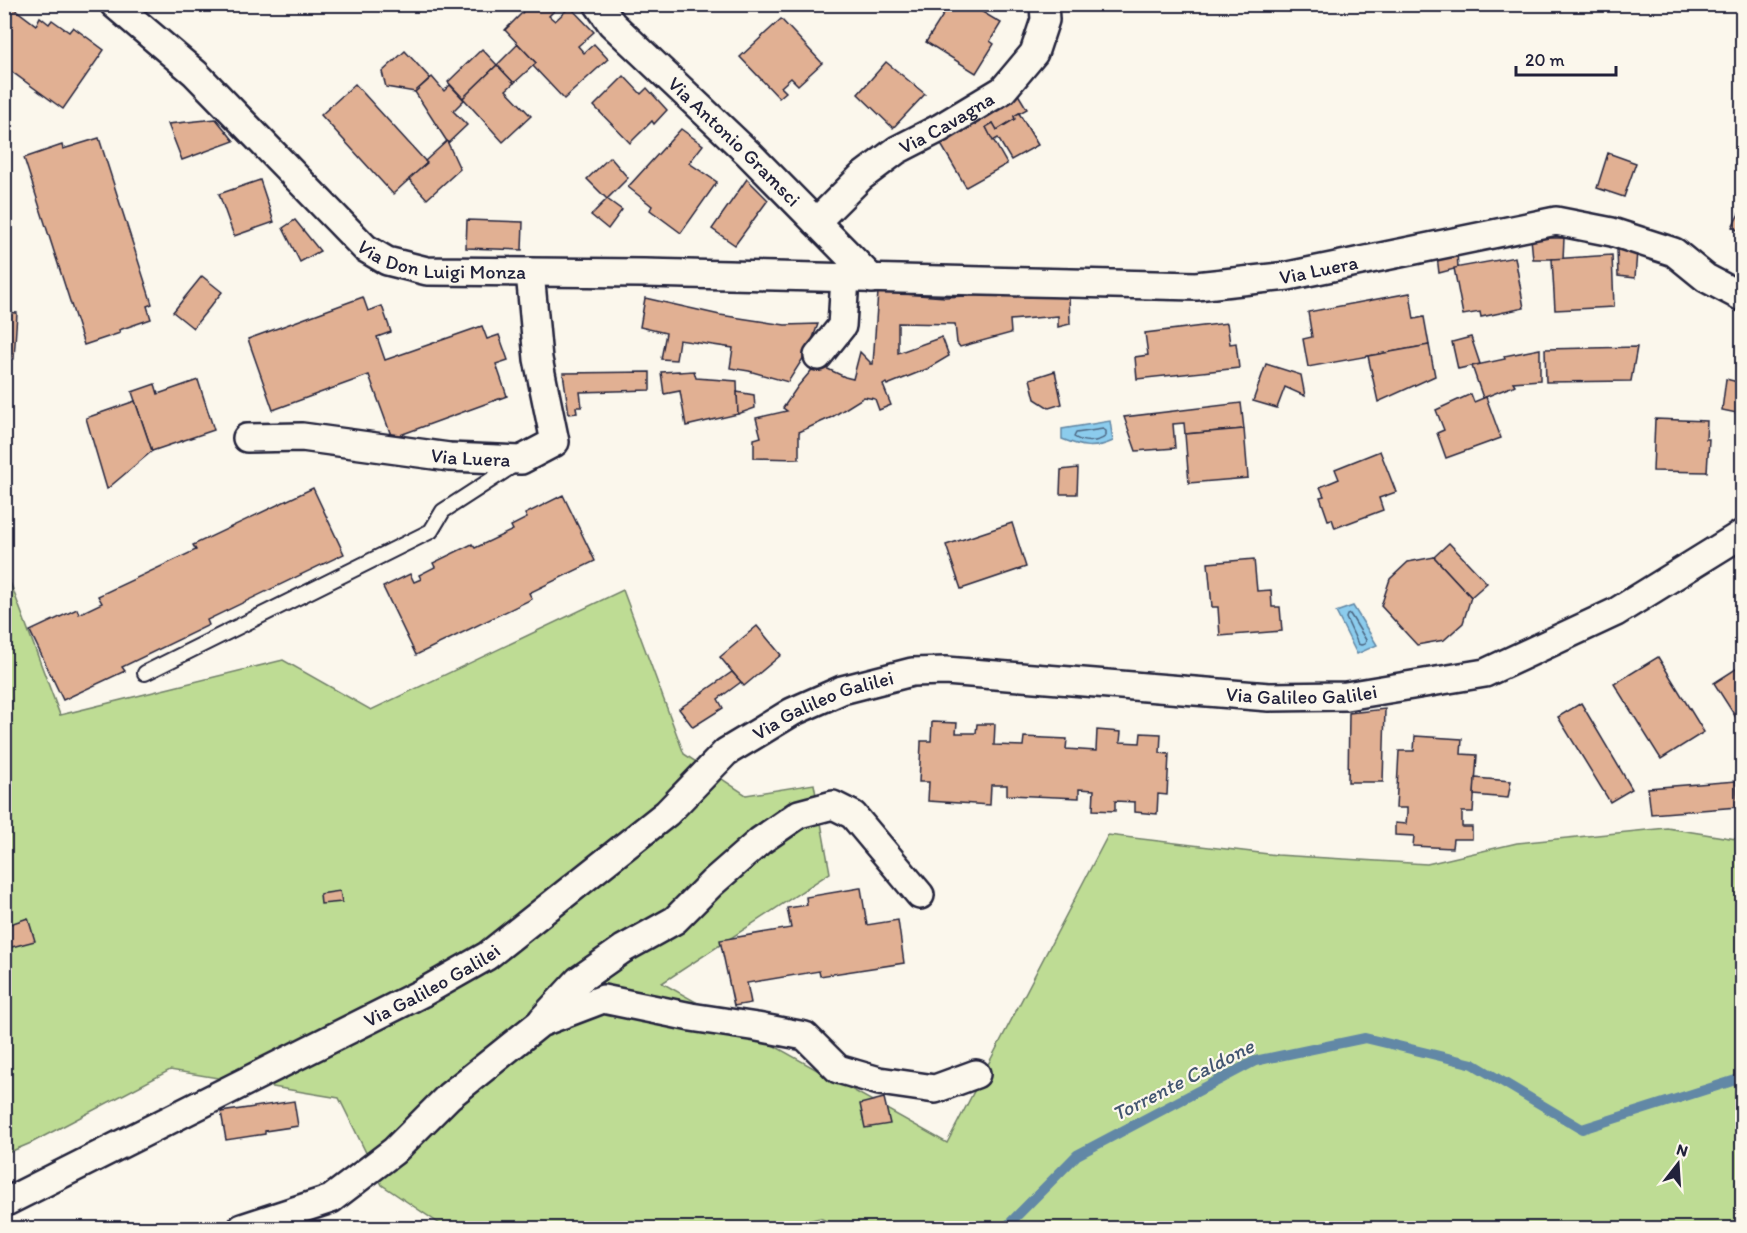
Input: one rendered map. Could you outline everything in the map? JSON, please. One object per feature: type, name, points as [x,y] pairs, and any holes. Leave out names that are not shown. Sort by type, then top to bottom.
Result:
[{"type":"street","name":"Via Don Luigi Monza","points":[[114,4],[195,73],[365,248],[387,261],[427,271],[872,279]]},
{"type":"street","name":"Via Antonio Gramsci","points":[[598,4],[612,24],[749,154],[872,279]]},
{"type":"street","name":"Via Cavagna","points":[[816,222],[861,177],[897,150],[940,128],[1003,90],[1034,53],[1045,20],[1044,4]]},
{"type":"street","name":"Via Luera","points":[[872,279],[1196,286],[1288,276],[1556,221],[1612,232],[1674,252],[1706,278],[1743,297]]},
{"type":"street","name":"Via Luera","points":[[247,438],[302,437],[448,457],[521,460],[555,442],[538,358],[530,272]]},
{"type":"street","points":[[818,356],[842,326],[845,278]]},
{"type":"street","name":"Via Galileo Galilei","points":[[4,1203],[422,993],[487,956],[667,813],[726,752],[792,712],[842,690],[912,672],[946,671],[1269,698],[1340,696],[1485,673],[1616,612],[1743,534]]},
{"type":"street","points":[[242,1228],[331,1199],[394,1151],[449,1096],[540,1023],[579,980],[623,949],[675,920],[712,883],[760,841],[799,814],[832,805],[853,815],[920,895]]},
{"type":"street","points":[[540,1023],[603,999],[691,1017],[805,1036],[838,1069],[879,1081],[935,1089],[976,1074]]},
{"type":"lane","points":[[145,673],[431,531],[443,511],[521,460]]},
{"type":"green space","points":[[4,566],[60,715],[283,660],[371,710],[623,590],[684,754],[746,795],[814,784],[830,873],[662,983],[947,1143],[1108,835],[1277,855],[1427,864],[1517,843],[1667,828],[1742,840],[1742,1228],[842,1228],[820,1218],[778,1228],[446,1228],[382,1185],[339,1098],[170,1070],[31,1143],[5,1154]]},
{"type":"water","points":[[1110,421],[1113,441],[1106,444],[1088,446],[1062,439],[1062,429]]},
{"type":"water","points":[[1353,606],[1377,645],[1357,654],[1336,612]]},
{"type":"building","points":[[4,4],[8,4],[36,25],[40,17],[49,24],[52,20],[69,32],[73,27],[104,50],[63,109],[4,66]]},
{"type":"building","points":[[528,4],[558,4],[559,6],[549,16],[555,21],[570,7],[594,32],[578,46],[584,53],[594,44],[608,59],[564,99],[533,66],[536,63],[505,30]]},
{"type":"building","points":[[950,4],[969,4],[1001,23],[990,41],[994,44],[976,73],[926,42]]},
{"type":"building","points":[[781,19],[822,63],[798,85],[791,78],[781,87],[786,92],[779,98],[740,57]]},
{"type":"building","points":[[518,44],[536,63],[514,83],[497,65]]},
{"type":"building","points":[[482,49],[497,65],[463,98],[448,82]]},
{"type":"building","points":[[405,51],[430,78],[415,92],[386,87],[382,72]]},
{"type":"building","points":[[886,62],[925,94],[893,128],[858,94]]},
{"type":"building","points":[[497,65],[514,83],[506,90],[531,116],[503,142],[463,98]]},
{"type":"building","points":[[624,76],[641,94],[647,88],[667,110],[630,143],[594,106]]},
{"type":"building","points":[[432,77],[444,91],[450,85],[464,100],[453,111],[467,125],[448,143],[415,92]]},
{"type":"building","points":[[355,84],[427,163],[393,194],[321,115]]},
{"type":"building","points":[[1016,91],[1027,109],[997,130],[993,123],[986,127],[1007,164],[966,187],[939,141]]},
{"type":"building","points":[[1019,113],[1038,145],[1011,160],[998,138],[993,141],[986,127],[993,123],[997,130],[1015,119],[1014,116]]},
{"type":"building","points":[[216,119],[234,141],[182,160],[168,124]]},
{"type":"building","points":[[681,129],[703,145],[689,163],[717,182],[681,233],[650,210],[652,206],[628,187]]},
{"type":"building","points":[[99,138],[152,304],[147,306],[151,319],[119,330],[120,333],[84,345],[24,158],[62,145],[63,149]]},
{"type":"building","points":[[447,141],[460,169],[427,199],[409,179]]},
{"type":"building","points":[[1608,153],[1636,163],[1624,197],[1597,188]]},
{"type":"building","points":[[610,157],[628,178],[607,199],[587,179]]},
{"type":"building","points":[[747,179],[768,200],[735,245],[712,229]]},
{"type":"building","points":[[260,180],[274,222],[234,236],[219,194]]},
{"type":"building","points":[[607,199],[622,210],[608,229],[591,215]]},
{"type":"building","points":[[1742,208],[1742,233],[1732,227]]},
{"type":"building","points":[[295,220],[320,251],[300,262],[283,228]]},
{"type":"building","points":[[467,220],[523,222],[522,250],[466,248]]},
{"type":"building","points":[[1531,238],[1564,238],[1563,259],[1533,259]]},
{"type":"building","points":[[1617,249],[1637,251],[1635,278],[1618,276]]},
{"type":"building","points":[[1457,252],[1458,268],[1439,273],[1437,256]]},
{"type":"building","points":[[1612,255],[1614,307],[1555,310],[1552,259]]},
{"type":"building","points":[[1515,257],[1524,308],[1481,317],[1480,312],[1463,315],[1454,268]]},
{"type":"building","points":[[202,276],[222,292],[193,328],[173,312]]},
{"type":"building","points":[[878,292],[945,297],[1007,294],[1034,297],[1034,295],[1069,295],[1070,324],[1058,327],[1058,316],[1010,320],[1011,333],[960,347],[957,343],[955,324],[898,323],[898,353],[942,337],[949,356],[927,369],[883,385],[891,405],[879,410],[875,399],[864,397],[832,417],[799,432],[799,459],[754,458],[754,439],[761,437],[756,418],[787,411],[783,408],[817,364],[853,379],[860,352],[870,364],[873,364]]},
{"type":"building","points":[[1410,293],[1414,319],[1424,317],[1429,345],[1308,367],[1303,339],[1312,337],[1308,312]]},
{"type":"building","points":[[363,297],[368,311],[382,306],[391,332],[377,337],[385,360],[482,326],[487,339],[499,335],[508,360],[496,364],[507,396],[392,438],[369,375],[273,410],[248,339]]},
{"type":"building","points":[[645,298],[720,315],[785,325],[818,324],[809,349],[788,382],[730,368],[733,348],[679,340],[676,360],[661,359],[666,333],[640,327]]},
{"type":"building","points":[[4,312],[17,313],[14,359],[4,358]]},
{"type":"building","points":[[1227,323],[1230,344],[1236,343],[1239,368],[1137,379],[1135,357],[1148,355],[1145,333]]},
{"type":"building","points":[[1471,337],[1480,364],[1458,369],[1452,342]]},
{"type":"building","points":[[1429,345],[1435,376],[1378,402],[1368,356]]},
{"type":"building","points":[[1637,347],[1631,381],[1546,382],[1545,349]]},
{"type":"building","points":[[1540,349],[1540,380],[1513,382],[1515,385],[1483,398],[1472,366],[1505,359],[1504,356]]},
{"type":"building","points":[[1266,364],[1301,375],[1305,396],[1285,387],[1277,408],[1253,401]]},
{"type":"building","points":[[694,371],[696,378],[737,381],[738,414],[686,426],[680,391],[664,394],[661,372]]},
{"type":"building","points":[[1055,371],[1062,404],[1049,408],[1035,399],[1030,379]]},
{"type":"building","points":[[650,372],[650,390],[580,392],[582,407],[576,407],[577,413],[569,414],[563,373]]},
{"type":"building","points":[[1726,379],[1742,383],[1742,414],[1722,410]]},
{"type":"building","points":[[198,380],[214,430],[152,451],[132,392],[155,384],[158,394]]},
{"type":"building","points":[[737,392],[754,395],[755,408],[738,414]]},
{"type":"building","points":[[1471,394],[1474,402],[1486,397],[1501,438],[1446,458],[1437,433],[1444,430],[1436,410]]},
{"type":"building","points":[[135,401],[152,451],[107,489],[86,418]]},
{"type":"building","points":[[1241,403],[1244,429],[1185,434],[1184,423],[1173,424],[1175,448],[1136,451],[1124,417]]},
{"type":"building","points":[[1655,419],[1707,421],[1706,439],[1709,439],[1707,472],[1653,471]]},
{"type":"building","points":[[1244,429],[1248,478],[1189,483],[1185,434]]},
{"type":"building","points":[[1380,451],[1396,492],[1379,498],[1383,510],[1335,528],[1332,519],[1328,520],[1320,497],[1324,496],[1320,487],[1339,479],[1335,469]]},
{"type":"building","points":[[1078,468],[1077,494],[1060,494],[1061,470]]},
{"type":"building","points":[[313,488],[344,554],[207,620],[209,625],[122,667],[125,671],[63,700],[30,631],[77,609],[79,614],[102,603],[98,596],[196,550],[193,545]]},
{"type":"building","points":[[563,495],[595,561],[529,593],[532,599],[416,655],[383,587],[410,574],[414,582],[421,579],[419,575],[435,567],[433,563],[472,544],[475,548],[513,530],[511,526],[527,518],[525,514]]},
{"type":"building","points":[[1012,523],[1026,567],[961,589],[946,545]]},
{"type":"building","points":[[1449,543],[1487,583],[1471,597],[1434,557]]},
{"type":"building","points":[[1434,557],[1471,597],[1463,623],[1444,640],[1417,645],[1381,606],[1390,579],[1408,562]]},
{"type":"building","points":[[1254,559],[1257,591],[1271,590],[1272,607],[1280,607],[1282,631],[1220,636],[1218,607],[1212,607],[1208,563]]},
{"type":"building","points":[[757,626],[781,655],[744,686],[720,657]]},
{"type":"building","points":[[1658,657],[1704,732],[1661,759],[1614,684]]},
{"type":"building","points":[[1742,665],[1742,727],[1714,683]]},
{"type":"building","points":[[732,672],[741,682],[718,699],[723,708],[693,727],[679,709]]},
{"type":"building","points":[[1581,703],[1632,789],[1610,802],[1558,717]]},
{"type":"building","points":[[1385,709],[1383,782],[1348,782],[1349,713]]},
{"type":"building","points":[[932,722],[957,723],[956,733],[976,733],[977,724],[995,724],[994,745],[1023,746],[1024,737],[1067,739],[1066,749],[1096,751],[1097,730],[1121,732],[1120,742],[1140,743],[1141,733],[1161,734],[1160,753],[1169,754],[1167,795],[1158,794],[1157,814],[1135,812],[1135,802],[1115,801],[1115,811],[1093,810],[1094,790],[1079,789],[1079,798],[1007,795],[1007,785],[991,785],[990,805],[928,801],[929,782],[919,782],[921,741],[931,741]]},
{"type":"building","points":[[1415,736],[1462,739],[1461,754],[1477,755],[1473,812],[1462,812],[1462,827],[1472,827],[1472,839],[1453,839],[1452,848],[1413,846],[1414,836],[1395,835],[1395,823],[1406,824],[1407,813],[1407,808],[1396,808],[1399,751],[1414,751]]},
{"type":"building","points":[[1475,778],[1511,781],[1508,798],[1474,795]]},
{"type":"building","points":[[1736,781],[1738,807],[1651,814],[1648,788]]},
{"type":"building","points":[[861,888],[867,925],[898,920],[904,963],[820,976],[819,971],[747,983],[751,1003],[734,1006],[720,940],[791,928],[787,908],[807,905],[806,897]]},
{"type":"building","points":[[340,891],[342,902],[321,904],[320,894]]},
{"type":"building","points":[[28,918],[35,941],[4,949],[4,926]]},
{"type":"building","points":[[884,1098],[890,1124],[865,1128],[860,1104]]},
{"type":"building","points":[[294,1101],[298,1126],[226,1140],[221,1112]]},
{"type":"waterway","name":"Torrente Caldone","points":[[1005,1228],[1077,1155],[1255,1061],[1365,1038],[1473,1064],[1582,1129],[1742,1078]]}]
